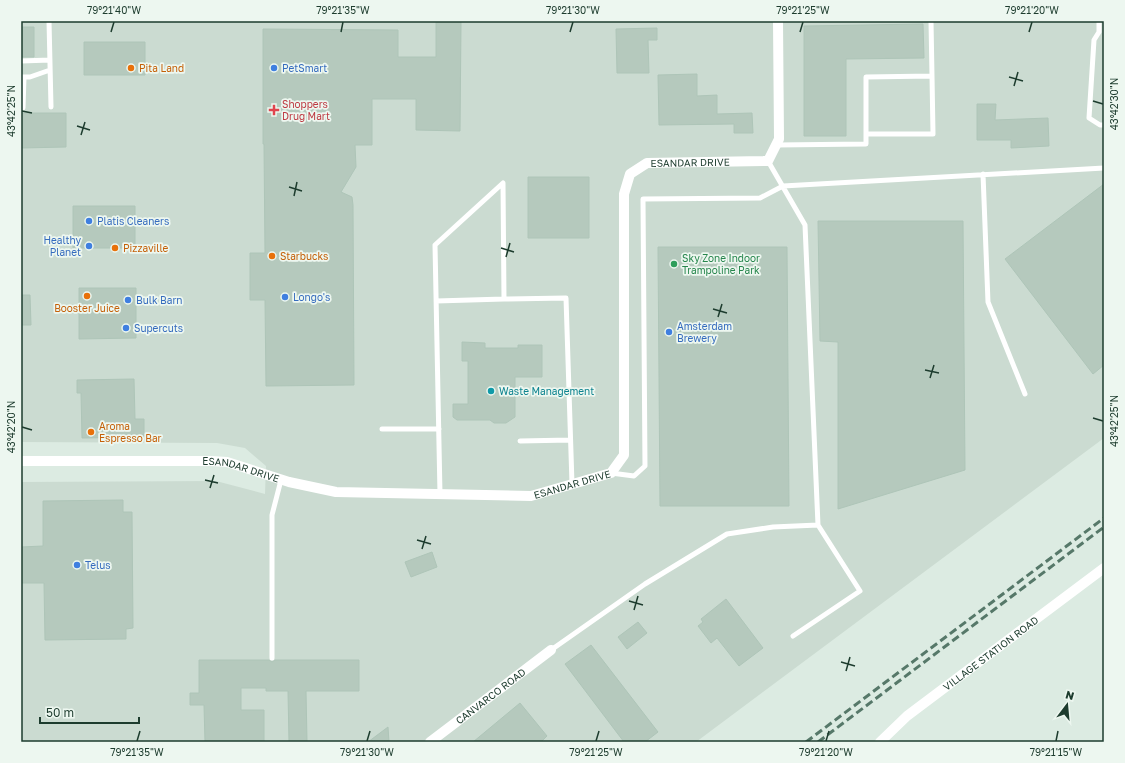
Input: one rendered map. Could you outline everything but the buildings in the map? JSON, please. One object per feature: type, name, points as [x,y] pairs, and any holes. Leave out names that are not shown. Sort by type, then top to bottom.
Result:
[{"type":"street","points":[[768,161],[779,139],[778,21]]},
{"type":"street","name":"ESANDAR DRIVE","points":[[21,461],[227,462],[281,480],[336,492],[532,496],[611,473],[624,455],[624,194],[630,174],[647,163],[768,161]]},
{"type":"street","name":"VILLAGE STATION ROAD","points":[[880,742],[907,716],[1104,568]]},
{"type":"street","name":"CANVARCO ROAD","points":[[430,742],[551,650]]},
{"type":"lane","points":[[49,21],[51,107]]},
{"type":"lane","points":[[866,134],[933,134],[931,21]]},
{"type":"lane","points":[[1099,21],[1101,32],[1094,40],[1089,118],[1100,125],[1104,125]]},
{"type":"lane","points":[[21,61],[50,60]]},
{"type":"lane","points":[[23,108],[22,77],[50,70]]},
{"type":"lane","points":[[776,145],[866,144],[866,77],[932,76]]},
{"type":"lane","points":[[768,161],[805,225],[818,525],[860,591],[793,636]]},
{"type":"lane","points":[[611,473],[634,476],[645,466],[643,199],[760,198],[783,186],[1104,168]]},
{"type":"lane","points":[[983,174],[988,302],[1025,394]]},
{"type":"lane","points":[[440,494],[435,245],[504,183],[504,299]]},
{"type":"lane","points":[[436,301],[566,298],[572,484]]},
{"type":"lane","points":[[382,429],[439,429]]},
{"type":"lane","points":[[520,441],[570,440]]},
{"type":"lane","points":[[272,658],[272,515],[281,480]]},
{"type":"lane","points":[[551,650],[645,584],[727,534],[773,527],[818,525]]},
{"type":"shaded area","points":[[21,21],[1104,21],[1104,438],[696,742],[21,742],[21,482],[216,481],[265,494],[266,466],[245,448],[217,443],[21,442]]},
{"type":"railway","points":[[806,742],[1104,518]]},
{"type":"railway","points":[[818,742],[1104,527]]},
{"type":"place","name":"Pita Land","points":[[131,68]]},
{"type":"place","name":"PetSmart","points":[[274,68]]},
{"type":"place","name":"Shoppers Drug Mart","points":[[274,110]]},
{"type":"place","name":"Platis Cleaners","points":[[89,221]]},
{"type":"place","name":"Healthy Planet","points":[[89,246]]},
{"type":"place","name":"Pizzaville","points":[[115,248]]},
{"type":"place","name":"Starbucks","points":[[272,256]]},
{"type":"place","name":"Sky Zone Indoor Trampoline Park","points":[[674,264]]},
{"type":"place","name":"Booster Juice","points":[[87,296]]},
{"type":"place","name":"Longo's","points":[[285,297]]},
{"type":"place","name":"Bulk Barn","points":[[128,300]]},
{"type":"place","name":"Supercuts","points":[[126,328]]},
{"type":"place","name":"Amsterdam Brewery","points":[[669,332]]},
{"type":"place","name":"Waste Management","points":[[491,391]]},
{"type":"place","name":"Aroma Espresso Bar","points":[[91,432]]},
{"type":"place","name":"Telus","points":[[77,565]]}]
